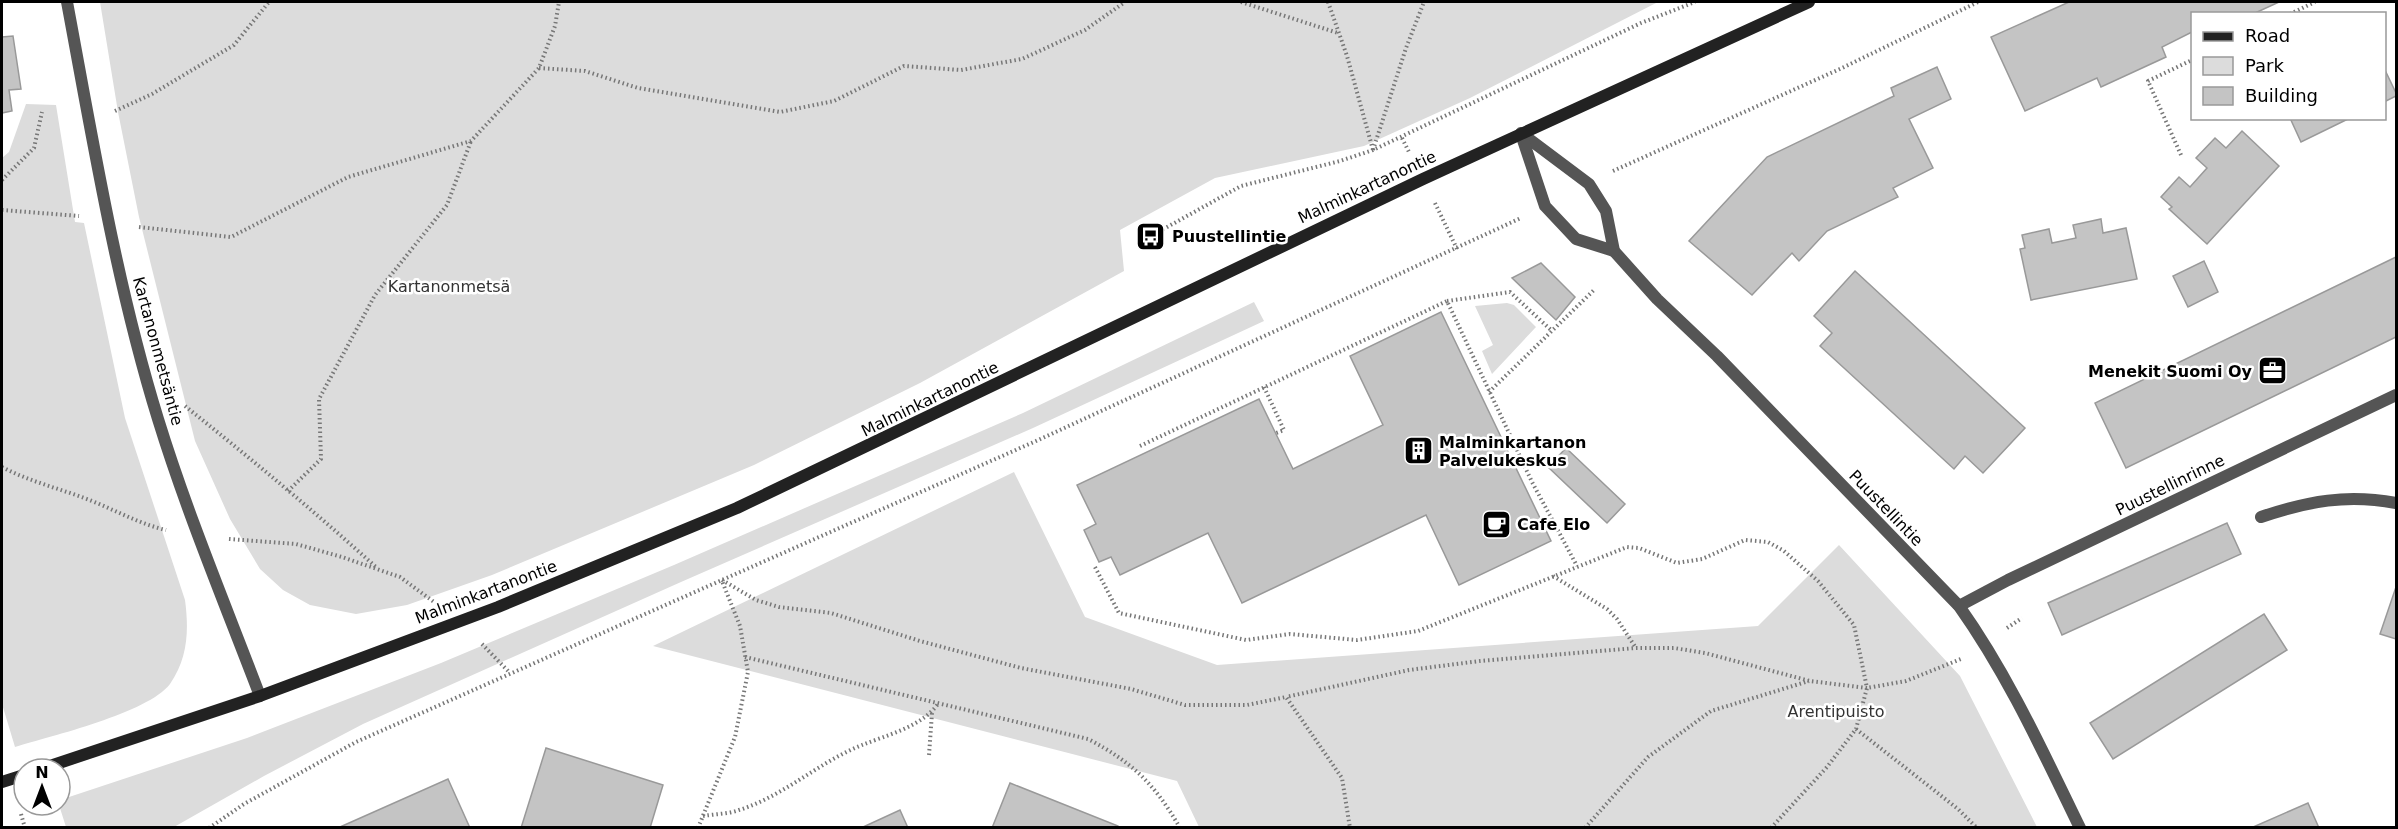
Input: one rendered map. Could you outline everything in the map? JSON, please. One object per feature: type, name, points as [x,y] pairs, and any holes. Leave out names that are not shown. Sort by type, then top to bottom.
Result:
[{"type":"main road","name":"Malminkartanontie","points":[[72,759],[260,696],[460,621],[738,508],[894,435],[1190,289],[1521,133],[1809,2]]},
{"type":"street","name":"Kartanonmetsäntie","points":[[67,2],[108,219],[138,346],[155,407],[260,696]]},
{"type":"street","name":"Puustellintie","points":[[1521,133],[1588,184],[1606,211],[1614,250],[1657,299],[1717,356],[1959,606],[2009,682],[2080,828]]},
{"type":"street","points":[[1521,133],[1545,206],[1576,239],[1614,250]]},
{"type":"street","name":"Puustellinrinne","points":[[1959,606],[2008,580],[2397,395]]},
{"type":"street","points":[[2261,517],[2297,505],[2332,498],[2397,503]]},
{"type":"path","points":[[89,122],[152,94],[234,45],[268,2]]},
{"type":"path","points":[[288,491],[321,459],[320,399],[375,295],[447,205],[471,141],[539,68],[555,26],[559,2]]},
{"type":"path","points":[[539,68],[585,71],[638,88],[780,112],[834,101],[904,66],[961,70],[1022,59],[1085,30],[1125,2]]},
{"type":"path","points":[[1241,2],[1339,33]]},
{"type":"path","points":[[1328,2],[1373,150]]},
{"type":"path","points":[[1373,150],[1406,48],[1424,2]]},
{"type":"path","points":[[1151,236],[1241,186],[1340,161],[1373,150],[1641,23],[1695,2]]},
{"type":"path","points":[[1588,184],[1842,68],[1978,2]]},
{"type":"path","points":[[2294,12],[2315,2]]},
{"type":"path","points":[[2181,156],[2148,81],[2191,61]]},
{"type":"path","points":[[2,180],[34,148],[42,112]]},
{"type":"path","points":[[2,210],[108,219],[142,228],[231,237],[348,177],[471,141]]},
{"type":"path","points":[[209,828],[244,804],[356,742],[1047,436],[1504,228],[1545,206]]},
{"type":"path","points":[[142,228],[144,238]]},
{"type":"path","points":[[1489,392],[1594,290]]},
{"type":"path","points":[[1140,446],[1447,301],[1510,292],[1552,331]]},
{"type":"path","points":[[1447,301],[1532,482],[1577,566]]},
{"type":"path","points":[[1264,387],[1284,430],[1276,433]]},
{"type":"path","points":[[183,405],[330,524],[378,569]]},
{"type":"path","points":[[2,467],[48,486],[91,500],[150,526],[200,536],[296,544],[400,577],[460,621],[510,673]]},
{"type":"path","points":[[1095,567],[1119,613],[1246,640],[1290,634],[1357,640],[1418,631],[1627,547],[1639,548],[1677,563],[1702,559],[1745,540],[1768,542],[1784,551],[1818,581],[1854,625],[1867,688],[1856,729],[1827,767],[1771,828]]},
{"type":"path","points":[[1553,576],[1607,609],[1617,619],[1636,648]]},
{"type":"path","points":[[698,828],[735,737],[747,672],[740,626],[722,580]]},
{"type":"path","points":[[722,580],[756,600],[779,607],[831,613],[920,641],[1021,668],[1131,689],[1185,705],[1247,705],[1409,670],[1480,661],[1636,648],[1674,648],[1705,653],[1810,681],[1867,688],[1906,681],[1958,661]]},
{"type":"path","points":[[745,657],[1088,739],[1119,755],[1149,782],[1180,828]]},
{"type":"path","points":[[1585,828],[1648,757],[1711,711],[1810,681]]},
{"type":"path","points":[[1286,697],[1342,778],[1349,808],[1350,828]]},
{"type":"path","points":[[703,816],[738,811],[772,796],[861,745],[885,738],[932,713],[938,704]]},
{"type":"path","points":[[929,755],[932,713]]},
{"type":"path","points":[[1856,729],[1958,809],[1977,828]]},
{"type":"green space","name":"Kartanonmetsä","points":[[100,2],[1658,2],[1470,98],[1364,146],[1215,178],[1120,230],[1124,271],[920,383],[754,465],[492,575],[407,605],[356,614],[310,605],[283,590],[260,569],[230,519],[195,441],[139,217],[118,112]]},
{"type":"green space","points":[[26,104],[56,105],[75,222],[84,223],[125,418],[185,600],[187,633],[184,654],[176,674],[170,684],[158,695],[121,714],[15,747],[2,704],[2,158],[9,152]]},
{"type":"green space","points":[[1254,302],[1264,321],[1033,428],[363,724],[174,827],[66,827],[63,817],[72,817],[72,796],[247,738],[441,663],[674,565],[1023,413]]},
{"type":"green space","points":[[1507,303],[1514,305],[1536,327],[1492,374],[1482,351],[1493,345],[1475,306]]},
{"type":"green space","name":"Arentipuisto","points":[[1014,472],[1085,617],[1217,665],[1758,626],[1839,545],[1960,676],[2037,827],[1199,827],[1177,781],[653,646]]},
{"type":"building","points":[[2069,2],[2279,2],[2257,12],[2191,12],[2191,32],[2162,47],[2166,57],[2101,87],[2097,78],[2025,111],[1991,37]]},
{"type":"building","points":[[13,36],[21,89],[9,90],[12,111],[2,113],[2,37]]},
{"type":"building","points":[[1937,67],[1951,99],[1909,119],[1933,168],[1893,188],[1898,197],[1827,231],[1799,261],[1792,253],[1752,295],[1689,241],[1767,157],[1894,96],[1891,88]]},
{"type":"building","points":[[2386,72],[2396,93],[2396,96],[2386,101]]},
{"type":"building","points":[[2291,120],[2346,120],[2301,142]]},
{"type":"building","points":[[2242,131],[2279,166],[2207,244],[2169,209],[2172,207],[2161,197],[2179,177],[2190,187],[2207,168],[2196,158],[2215,138],[2226,148]]},
{"type":"building","points":[[2101,219],[2103,233],[2126,228],[2137,279],[2031,300],[2020,249],[2025,248],[2022,235],[2049,229],[2052,243],[2076,238],[2073,225]]},
{"type":"building","points":[[2396,257],[2396,337],[2126,468],[2095,403]]},
{"type":"building","points":[[2204,261],[2218,292],[2188,307],[2173,276]]},
{"type":"building","points":[[1541,263],[1575,297],[1556,320],[1512,278]]},
{"type":"building","points":[[1855,271],[2025,428],[1983,473],[1965,456],[1954,469],[1820,346],[1832,333],[1814,316]]},
{"type":"building","name":"Malminkartanon Palvelukeskus","points":[[1441,312],[1551,541],[1459,585],[1426,515],[1242,603],[1208,533],[1120,575],[1111,557],[1099,562],[1084,530],[1096,524],[1077,485],[1259,399],[1293,469],[1383,425],[1350,356]]},
{"type":"building","points":[[1566,448],[1625,504],[1607,523],[1548,467]]},
{"type":"building","points":[[2227,523],[2241,554],[2062,635],[2048,603]]},
{"type":"building","points":[[2396,587],[2396,639],[2380,634]]},
{"type":"building","points":[[2264,614],[2287,650],[2113,759],[2090,723]]},
{"type":"building","points":[[546,748],[663,785],[650,828],[521,828]]},
{"type":"building","points":[[448,779],[470,828],[340,827]]},
{"type":"building","points":[[1010,783],[1118,826],[1118,828],[992,828]]},
{"type":"building","points":[[2308,803],[2319,828],[2251,828]]},
{"type":"building","points":[[900,810],[908,828],[861,828]]},
{"type":"place","name":"Puustellintie","points":[[1151,236]]},
{"type":"place","name":"Menekit Suomi Oy","points":[[2273,371]]},
{"type":"place","name":"Malminkartanon Palvelukeskus","points":[[1418,451]]},
{"type":"place","name":"Cafe Elo","points":[[1496,524]]}]
